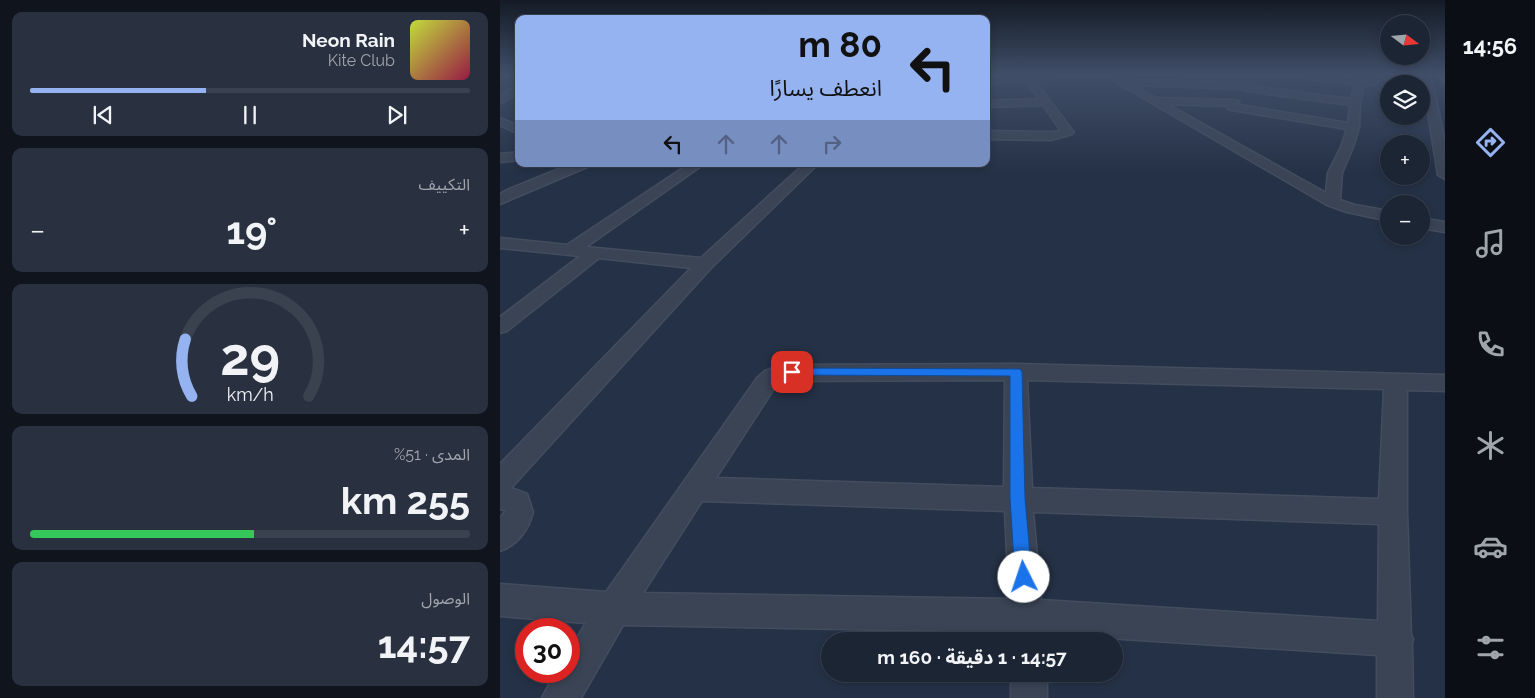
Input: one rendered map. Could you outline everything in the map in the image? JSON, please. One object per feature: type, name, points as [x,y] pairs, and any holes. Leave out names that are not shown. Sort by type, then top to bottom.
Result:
[{"type":"street","points":[[990,135],[1051,136],[1067,133],[1068,130],[1050,108]]},
{"type":"street","points":[[1166,108],[1212,130],[1332,202],[1352,209],[1380,214]]},
{"type":"street","points":[[1226,108],[1353,127]]},
{"type":"street","points":[[1332,202],[1335,173],[1348,147],[1353,127],[1355,108]]},
{"type":"street","points":[[1432,108],[1445,175]]},
{"type":"street","points":[[500,121],[515,129]]},
{"type":"street","points":[[500,158],[515,156]]},
{"type":"street","points":[[504,195],[574,167]]},
{"type":"street","points":[[569,251],[693,167]]},
{"type":"street","points":[[500,482],[704,264],[808,167]]},
{"type":"street","points":[[1430,224],[1445,227]]},
{"type":"street","points":[[500,243],[704,264]]},
{"type":"street","points":[[500,327],[595,253]]},
{"type":"street","points":[[1016,372],[1018,498],[1027,629]]},
{"type":"street","points":[[560,698],[614,608],[764,384],[773,376],[781,373],[1016,372],[1445,383]]},
{"type":"street","points":[[1395,698],[1396,639],[1392,512],[1396,382]]},
{"type":"street","points":[[694,488],[1392,512]]},
{"type":"street","points":[[500,497],[517,502],[520,509],[519,517],[500,538]]},
{"type":"street","points":[[500,600],[614,608],[1027,629],[1396,639]]},
{"type":"street","points":[[1028,682],[1029,698]]},
{"type":"route","points":[[792,372],[1016,372],[1018,498],[1024,577]]}]
